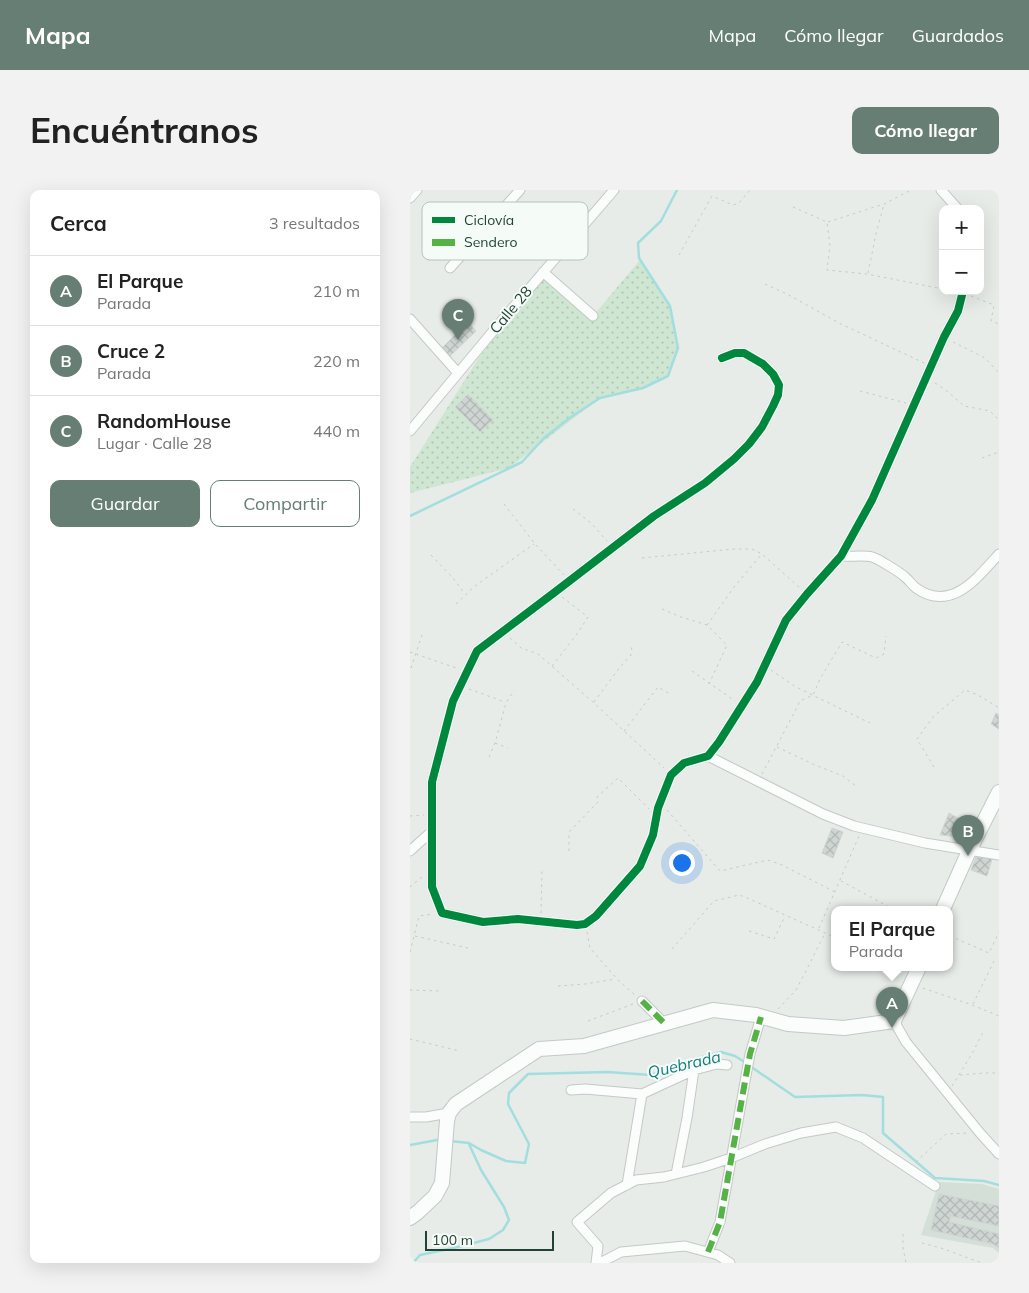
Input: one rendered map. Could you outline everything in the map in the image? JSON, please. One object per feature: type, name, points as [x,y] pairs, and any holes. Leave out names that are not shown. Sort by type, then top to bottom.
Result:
[{"type":"street","points":[[410,198],[417,190]]},
{"type":"street","points":[[509,202],[520,190]]},
{"type":"street","name":"Calle 28","points":[[588,220],[614,190]]},
{"type":"street","points":[[941,190],[954,205]]},
{"type":"street","points":[[450,268],[457,260]]},
{"type":"street","name":"Calle 28","points":[[410,430],[553,260]]},
{"type":"street","points":[[543,272],[593,316]]},
{"type":"street","points":[[722,358],[735,353],[744,353],[763,364],[773,374],[779,385],[778,395],[773,406],[749,444],[705,483],[654,516],[477,651],[454,701],[432,782],[432,887],[442,913],[483,922],[518,919],[577,925],[585,924],[596,916],[640,866],[653,835],[658,808],[671,775],[684,763],[708,756],[719,742],[757,682],[786,620],[841,556],[872,500],[944,337],[958,311],[962,295]]},
{"type":"street","points":[[410,319],[458,373]]},
{"type":"street","points":[[841,556],[873,557],[906,577],[916,588],[934,597],[946,596],[961,591],[972,583],[999,554]]},
{"type":"street","points":[[708,756],[823,814],[854,826],[925,843],[999,855]]},
{"type":"street","points":[[944,906],[999,792]]},
{"type":"street","points":[[410,850],[432,831]]},
{"type":"street","points":[[894,1021],[917,971]]},
{"type":"street","points":[[642,1001],[665,1024]]},
{"type":"street","points":[[410,1218],[435,1196],[442,1183],[448,1117],[456,1104],[539,1049],[584,1046],[712,1010],[765,1018],[788,1024],[844,1028],[894,1021]]},
{"type":"street","points":[[708,1252],[720,1222],[750,1054],[765,1018]]},
{"type":"street","points":[[894,1021],[906,1042],[999,1154]]},
{"type":"street","points":[[570,1090],[585,1089],[642,1094],[694,1070],[717,1064],[727,1065]]},
{"type":"street","points":[[676,1174],[694,1070]]},
{"type":"street","points":[[627,1185],[642,1094]]},
{"type":"street","points":[[410,1117],[448,1117]]},
{"type":"street","points":[[730,1263],[718,1255],[685,1246],[621,1252],[598,1263],[598,1246],[577,1222],[611,1193],[636,1180],[676,1174],[704,1167],[783,1138],[836,1127],[863,1138],[935,1186]]},
{"type":"path","points":[[679,255],[712,196],[733,205],[739,203],[750,190]]},
{"type":"path","points":[[793,207],[827,222],[884,204],[911,190]]},
{"type":"path","points":[[867,274],[884,204]]},
{"type":"path","points":[[827,222],[830,246],[827,270],[867,274],[939,288]]},
{"type":"path","points":[[765,284],[839,323],[931,367]]},
{"type":"path","points":[[970,295],[994,305],[991,321],[999,324]]},
{"type":"path","points":[[944,337],[985,358],[999,373]]},
{"type":"path","points":[[926,378],[947,391],[964,406],[990,410],[999,420]]},
{"type":"path","points":[[860,391],[914,406]]},
{"type":"path","points":[[982,458],[999,452]]},
{"type":"path","points":[[504,504],[534,544],[570,581]]},
{"type":"path","points":[[573,509],[591,523],[612,548]]},
{"type":"path","points":[[456,604],[475,586],[534,544]]},
{"type":"path","points":[[642,558],[752,549],[762,554],[807,594]]},
{"type":"path","points":[[707,625],[734,587],[762,554]]},
{"type":"path","points":[[431,555],[466,594]]},
{"type":"path","points":[[552,666],[577,634],[588,616],[556,592]]},
{"type":"path","points":[[662,609],[707,625],[727,645],[709,684]]},
{"type":"path","points":[[411,668],[423,632]]},
{"type":"path","points":[[504,632],[521,648],[538,654],[671,775]]},
{"type":"path","points":[[758,781],[800,701],[813,695],[820,679],[842,642],[876,658],[884,654],[886,636]]},
{"type":"path","points":[[594,703],[631,655],[632,646]]},
{"type":"path","points":[[410,652],[467,672]]},
{"type":"path","points":[[765,666],[796,687],[870,723]]},
{"type":"path","points":[[692,671],[742,706]]},
{"type":"path","points":[[461,686],[506,703]]},
{"type":"path","points":[[624,732],[658,687],[670,694]]},
{"type":"path","points":[[489,757],[495,743],[506,703],[514,690]]},
{"type":"path","points":[[934,767],[916,739],[933,718],[965,690],[978,695],[999,708]]},
{"type":"path","points":[[495,743],[508,748]]},
{"type":"path","points":[[776,746],[843,776],[856,786]]},
{"type":"path","points":[[569,851],[568,832],[598,802],[598,797],[618,778],[656,817]]},
{"type":"path","points":[[661,803],[720,871],[768,860],[782,865],[835,892]]},
{"type":"path","points":[[410,816],[432,814]]},
{"type":"path","points":[[818,929],[863,828]]},
{"type":"path","points":[[410,887],[432,869]]},
{"type":"path","points":[[540,921],[542,870]]},
{"type":"path","points":[[840,880],[888,906]]},
{"type":"path","points":[[672,948],[714,901],[739,896],[831,936]]},
{"type":"path","points":[[410,952],[419,916],[442,913]]},
{"type":"path","points":[[749,931],[774,939],[786,915]]},
{"type":"path","points":[[585,924],[590,948],[617,979],[642,1001],[588,1021]]},
{"type":"path","points":[[953,937],[990,953],[999,932]]},
{"type":"path","points":[[765,1018],[796,990],[825,933]]},
{"type":"path","points":[[414,936],[468,948]]},
{"type":"path","points":[[972,1005],[994,961]]},
{"type":"path","points":[[558,986],[617,979]]},
{"type":"path","points":[[911,983],[999,1016]]},
{"type":"path","points":[[410,990],[441,991]]},
{"type":"path","points":[[948,1093],[983,1032]]},
{"type":"path","points":[[410,1039],[460,1051]]},
{"type":"path","points":[[959,1075],[985,1072],[999,1074]]},
{"type":"path","points":[[914,1164],[946,1134],[980,1133]]},
{"type":"path","points":[[903,1234],[906,1263]]},
{"type":"path","points":[[922,1243],[982,1263]]},
{"type":"shaded area","points":[[939,1182],[982,1184],[999,1189],[999,1253],[993,1248],[921,1235]]},
{"type":"green space","points":[[640,260],[670,306],[678,348],[668,376],[643,388],[600,398],[509,468],[410,493],[410,467],[478,359],[543,272],[593,316]]},
{"type":"building","points":[[468,322],[476,331],[449,357],[441,349]]},
{"type":"building","points":[[468,394],[493,420],[480,432],[455,407]]},
{"type":"building","points":[[996,713],[999,715],[999,729],[991,724]]},
{"type":"building","points":[[949,813],[969,825],[964,837],[940,835]]},
{"type":"building","points":[[832,828],[843,832],[833,858],[822,853]]},
{"type":"building","points":[[976,857],[992,859],[987,876],[971,870]]},
{"type":"building","points":[[939,1194],[999,1206],[999,1226],[951,1216],[949,1222],[999,1234],[999,1248],[993,1244],[931,1230]]},
{"type":"waterway","points":[[410,516],[522,462],[544,438],[600,398],[643,388],[668,376],[678,348],[670,306],[639,258],[638,243],[661,221],[677,190]]},
{"type":"waterway","name":"Quebrada","points":[[450,1141],[469,1143],[506,1161],[525,1163],[529,1144],[508,1104],[509,1093],[528,1074],[607,1072],[651,1075],[694,1059],[721,1052],[735,1056],[746,1063]]},
{"type":"waterway","name":"Quebrada","points":[[750,1066],[795,1097],[862,1095],[883,1097],[883,1133],[935,1178],[984,1181],[999,1185]]},
{"type":"waterway","points":[[410,1145],[442,1140]]},
{"type":"waterway","points":[[413,1263],[420,1255],[489,1239],[503,1230],[509,1220],[504,1207],[481,1170],[469,1144]]},
{"type":"marked path","points":[[642,1001],[665,1024]]},
{"type":"marked path","points":[[708,1252],[720,1222],[750,1054],[761,1017]]},
{"type":"cycle path","points":[[722,358],[735,353],[744,353],[763,364],[773,374],[779,385],[778,395],[773,406],[762,427],[749,444],[705,483],[654,516],[477,651],[453,701],[432,782],[432,887],[442,913],[483,922],[518,919],[577,925],[585,924],[596,916],[640,866],[653,835],[658,808],[671,775],[684,763],[708,756],[719,742],[757,682],[786,620],[841,556],[872,500],[944,337],[958,311],[962,295]]},
{"type":"place","name":"RandomHouse","points":[[458,340]]},
{"type":"place","name":"Cruce 2","points":[[968,856]]},
{"type":"place","name":"El Parque","points":[[892,1028]]}]
